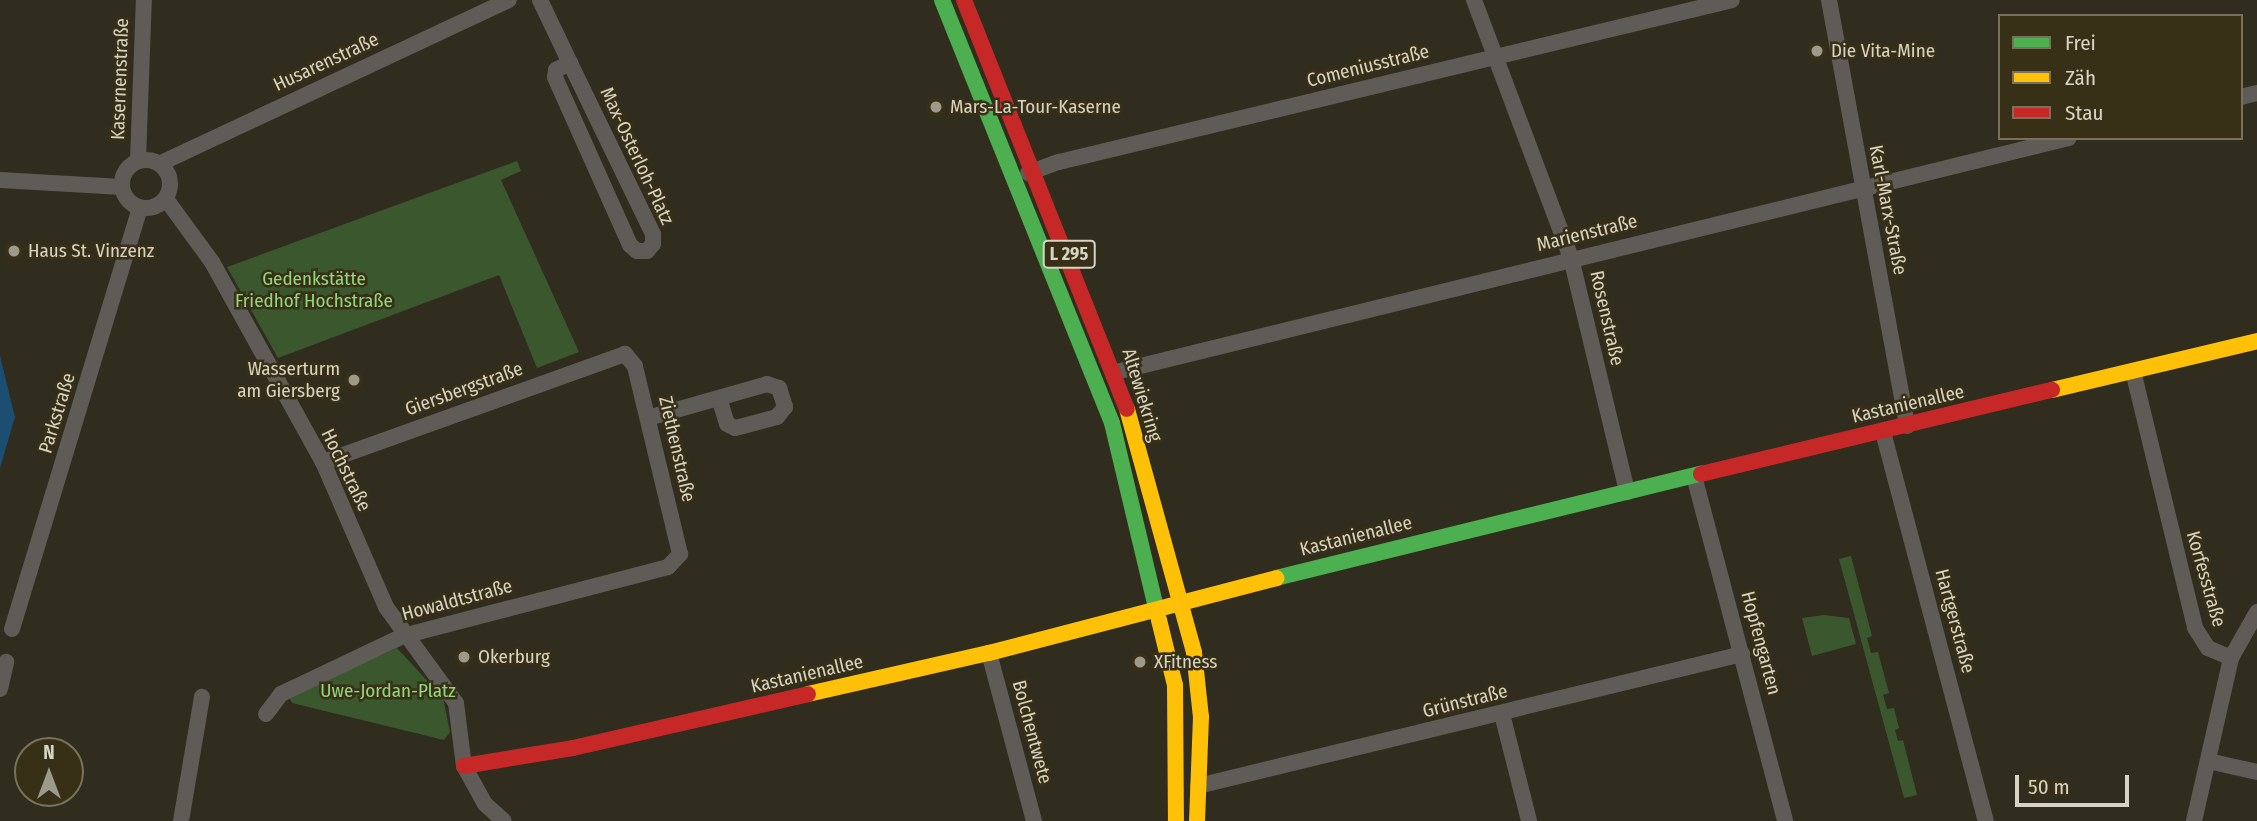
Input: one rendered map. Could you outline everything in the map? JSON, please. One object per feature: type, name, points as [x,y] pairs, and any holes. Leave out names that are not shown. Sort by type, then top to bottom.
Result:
[{"type":"main road","name":"Altewiekring","points":[[942,0],[1108,413],[1178,708],[1176,821]]},
{"type":"main road","name":"Altewiekring","points":[[964,0],[1116,372],[1159,537],[1181,601],[1198,685],[1197,821]]},
{"type":"main road","name":"Kastanienallee","points":[[464,766],[573,748],[989,653],[1181,601],[2257,341]]},
{"type":"street","name":"Kasernenstraße","points":[[138,160],[144,0]]},
{"type":"street","name":"Husarenstraße","points":[[161,163],[509,0]]},
{"type":"street","name":"Max-Osterloh-Platz","points":[[540,0],[653,234],[653,244],[647,251],[637,251],[630,244],[555,77],[556,69],[570,63]]},
{"type":"street","name":"Rosenstraße","points":[[1475,0],[1571,258],[1627,492]]},
{"type":"street","name":"Comeniusstraße","points":[[1015,178],[1732,0]]},
{"type":"street","name":"Karl-Marx-Straße","points":[[1829,0],[1907,426]]},
{"type":"street","name":"Marienstraße","points":[[1116,372],[1571,258],[2061,140]]},
{"type":"street","points":[[138,160],[161,163],[171,187],[166,199],[159,205],[140,208],[125,196],[123,176],[138,160]]},
{"type":"street","points":[[0,180],[122,187]]},
{"type":"street","name":"Hochstraße","points":[[166,199],[212,262],[323,463],[403,636],[444,682],[456,703],[464,766]]},
{"type":"street","name":"Parkstraße","points":[[12,629],[140,208]]},
{"type":"street","name":"Giersbergstraße","points":[[323,463],[620,354]]},
{"type":"street","name":"Ziethenstraße","points":[[620,354],[633,360],[680,551],[677,561]]},
{"type":"street","name":"Korfesstraße","points":[[2133,371],[2195,628],[2208,648],[2231,658]]},
{"type":"street","points":[[648,418],[719,398]]},
{"type":"street","name":"Hartgerstraße","points":[[1883,432],[1986,821]]},
{"type":"street","name":"Hopfengarten","points":[[1694,476],[1785,821]]},
{"type":"street","name":"Howaldtstraße","points":[[266,714],[281,694],[403,636],[677,561]]},
{"type":"street","points":[[2194,821],[2231,658],[2257,612]]},
{"type":"street","name":"Bolchentwete","points":[[989,653],[1034,821]]},
{"type":"street","name":"Grünstraße","points":[[1198,786],[1742,654]]},
{"type":"street","points":[[0,689],[6,662]]},
{"type":"street","points":[[181,821],[202,697]]},
{"type":"street","points":[[1502,714],[1529,821]]},
{"type":"street","points":[[2208,761],[2257,772]]},
{"type":"street","points":[[464,766],[485,804],[504,821]]},
{"type":"green space","name":"Gedenkstätte Friedhof Hochstraße","points":[[517,161],[521,171],[501,180],[579,352],[537,368],[499,275],[278,358],[227,267]]},
{"type":"green space","points":[[1851,556],[1872,636],[1867,638],[1871,653],[1878,652],[1889,693],[1883,695],[1887,709],[1894,708],[1899,728],[1895,730],[1898,741],[1903,740],[1917,795],[1904,798],[1839,559]]},
{"type":"green space","points":[[1824,615],[1849,618],[1856,644],[1812,656],[1802,618]]},
{"type":"green space","name":"Uwe-Jordan-Platz","points":[[397,648],[443,698],[450,732],[444,740],[292,703],[289,697]]},
{"type":"water","points":[[0,356],[15,417],[0,468]]},
{"type":"traffic: fast","points":[[942,0],[1112,423],[1159,620]]},
{"type":"traffic: fast","points":[[1276,578],[1701,474]]},
{"type":"traffic: slow","points":[[2052,390],[2257,341]]},
{"type":"traffic: slow","points":[[1127,409],[1194,652],[1201,717],[1197,821]]},
{"type":"traffic: slow","points":[[808,694],[989,653],[1276,578]]},
{"type":"traffic: slow","points":[[1159,620],[1175,685],[1176,821]]},
{"type":"traffic: jam","points":[[964,0],[1127,409]]},
{"type":"traffic: jam","points":[[1701,474],[2052,390]]},
{"type":"traffic: jam","points":[[464,766],[573,748],[808,694]]},
{"type":"place","name":"Die Vita-Mine","points":[[1817,51]]},
{"type":"place","name":"Mars-La-Tour-Kaserne","points":[[936,107]]},
{"type":"place","name":"Haus St. Vinzenz","points":[[14,251]]},
{"type":"place","name":"Wasserturm am Giersberg","points":[[354,380]]},
{"type":"place","name":"Okerburg","points":[[464,657]]},
{"type":"place","name":"XFitness","points":[[1140,662]]}]
